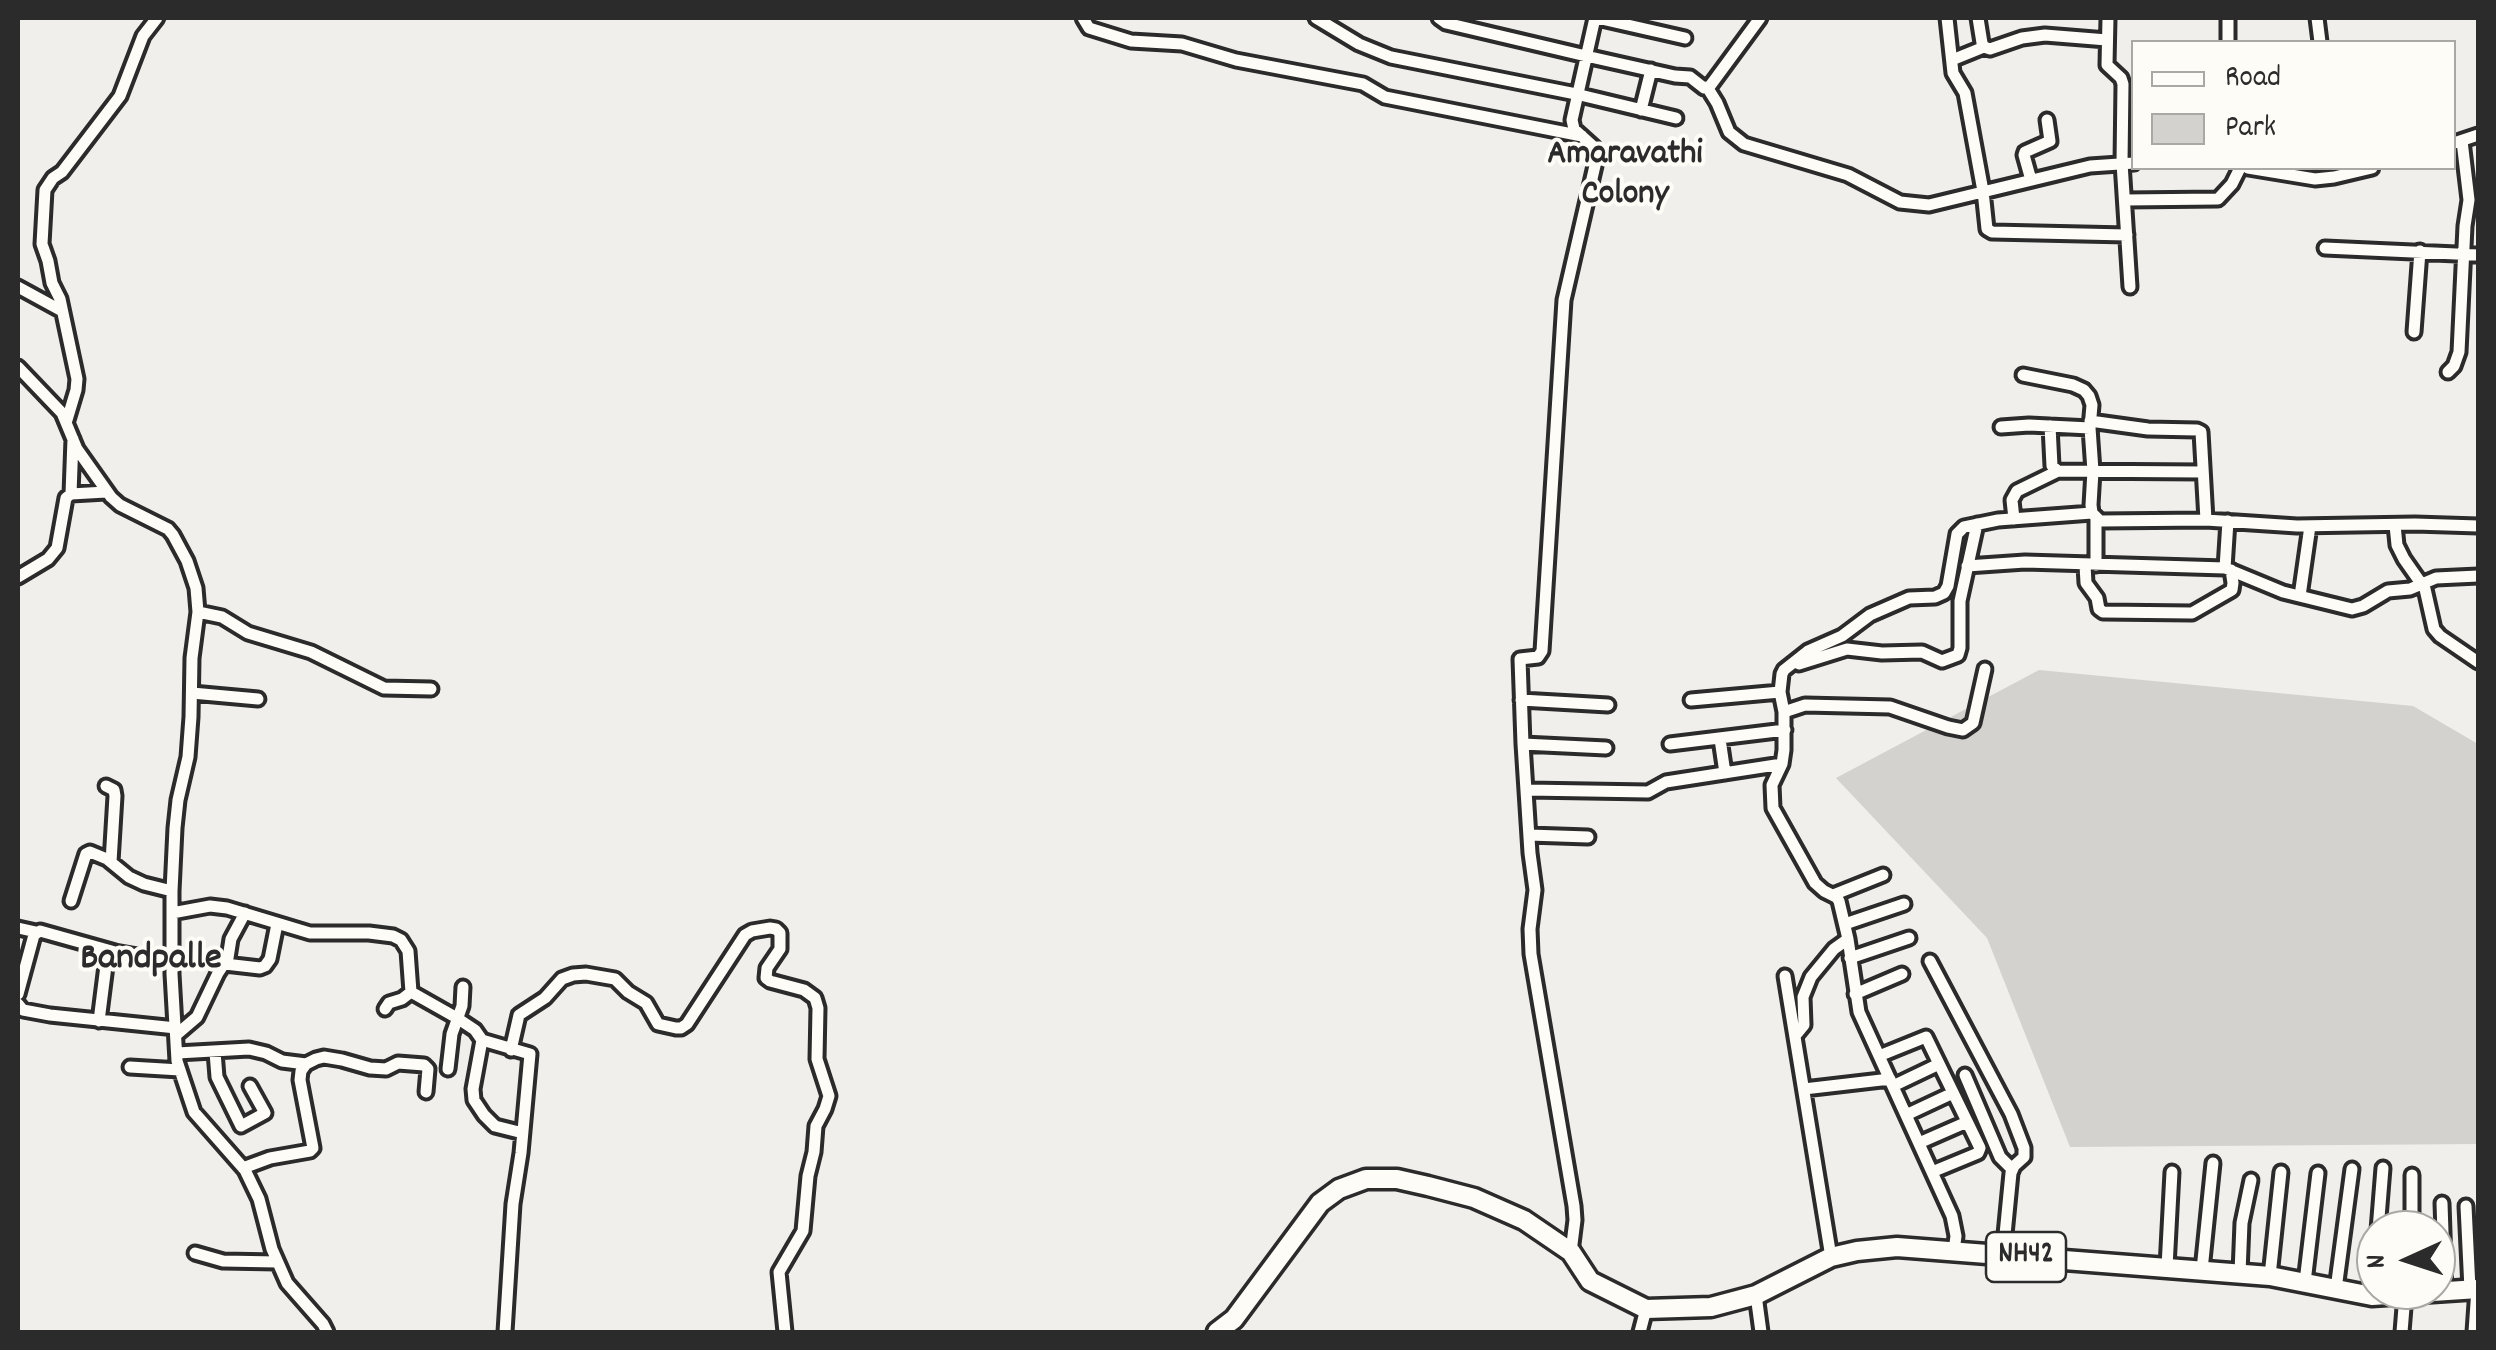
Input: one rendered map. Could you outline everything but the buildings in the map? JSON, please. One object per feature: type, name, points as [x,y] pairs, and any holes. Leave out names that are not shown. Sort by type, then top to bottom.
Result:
[{"type":"highway","name":"NH42","points":[[1217,1332],[1234,1319],[1320,1203],[1339,1189],[1366,1180],[1397,1179],[1474,1198],[1524,1220],[1571,1252],[1590,1281],[1646,1309],[1711,1308],[1756,1296],[1831,1257],[1897,1247],[2240,1272],[2356,1293]]},
{"type":"street","points":[[67,420],[77,379],[42,244],[45,190],[120,96],[143,36],[157,18]]},
{"type":"street","points":[[1084,18],[1089,28],[1131,42],[1182,44],[1236,60],[1363,84],[1385,97],[1582,136]]},
{"type":"street","points":[[1316,18],[1359,44],[1392,57],[1676,118]]},
{"type":"street","points":[[1439,18],[1446,23],[1586,56],[1690,77],[1707,87],[1734,138],[1753,148],[1848,175],[1900,202],[1929,204],[2090,166],[2128,163]]},
{"type":"street","points":[[1571,1252],[1574,1206],[1531,954],[1535,890],[1520,658],[1538,657],[1542,651],[1564,300],[1597,157],[1594,147],[1574,129],[1572,120],[1596,18],[1685,38]]},
{"type":"street","points":[[1707,87],[1760,18]]},
{"type":"street","points":[[1947,18],[1953,73],[1964,93],[1986,227],[1992,232],[2127,234]]},
{"type":"street","points":[[1978,18],[1984,47]]},
{"type":"street","points":[[2108,18],[2107,65],[2121,78],[2128,94],[2125,200],[2130,287]]},
{"type":"street","points":[[1952,60],[1984,47],[1996,48],[2045,35],[2107,40]]},
{"type":"street","points":[[1641,110],[1652,70]]},
{"type":"street","points":[[2032,180],[2025,152],[2049,142],[2047,120]]},
{"type":"street","points":[[2448,372],[2459,352],[2469,200],[2458,142],[2478,135]]},
{"type":"street","points":[[2125,200],[2218,199],[2239,170]]},
{"type":"street","points":[[2258,170],[2300,178],[2353,170]]},
{"type":"street","points":[[2325,248],[2478,254]]},
{"type":"street","points":[[2414,332],[2420,251]]},
{"type":"street","points":[[18,287],[62,311]]},
{"type":"street","points":[[18,367],[67,420],[77,449],[106,492],[120,506],[173,535],[196,588],[198,612],[188,758],[178,800],[172,891],[172,962],[180,1070],[199,1119],[243,1168],[259,1199],[286,1283],[327,1332]]},
{"type":"street","points":[[2023,376],[2073,386],[2090,396],[2094,516],[2086,583],[2102,612],[2192,612],[2232,590],[2228,521]]},
{"type":"street","points":[[2001,427],[2090,424],[2197,430],[2202,437],[2206,520]]},
{"type":"street","points":[[2050,426],[2052,466],[2058,472]]},
{"type":"street","points":[[18,577],[48,559],[57,548],[64,503],[71,494],[73,439]]},
{"type":"street","points":[[2014,519],[2012,500],[2017,491],[2058,472],[2203,472]]},
{"type":"street","points":[[71,494],[106,492]]},
{"type":"street","points":[[1954,1252],[1956,1227],[1859,1012],[1839,901],[1816,883],[1773,808],[1772,786],[1782,764],[1782,674],[1808,651],[1842,636],[1902,600],[1944,593],[1959,530],[1969,525],[2094,516],[2100,521],[2478,526]]},
{"type":"street","points":[[1790,665],[1851,648],[1922,652],[1942,661],[1958,655],[1960,601],[1977,524]]},
{"type":"street","points":[[2395,524],[2397,545],[2423,585],[2434,630],[2478,662]]},
{"type":"street","points":[[2300,596],[2310,526]]},
{"type":"street","points":[[1968,566],[2024,562],[2228,568],[2283,592],[2352,609],[2392,590],[2423,585],[2436,578],[2478,576]]},
{"type":"street","points":[[198,612],[222,617],[248,633],[310,652],[384,688],[431,689]]},
{"type":"street","points":[[1784,712],[1805,705],[1890,707],[1948,728],[1968,729],[1973,723],[1985,670]]},
{"type":"street","points":[[1691,700],[1780,692]]},
{"type":"street","points":[[192,693],[258,699]]},
{"type":"street","points":[[1521,700],[1608,705]]},
{"type":"street","points":[[1670,744],[1784,730]]},
{"type":"street","points":[[1720,739],[1725,772]]},
{"type":"street","points":[[1523,744],[1606,748]]},
{"type":"street","points":[[1528,790],[1648,792],[1666,782],[1782,764]]},
{"type":"street","points":[[106,786],[114,790],[112,862]]},
{"type":"street","points":[[1529,835],[1588,837]]},
{"type":"street","points":[[71,900],[90,852],[112,862],[129,878],[172,891]]},
{"type":"street","points":[[1833,895],[1883,875]]},
{"type":"street","points":[[1846,924],[1904,904]]},
{"type":"street","points":[[172,913],[210,906],[310,933],[394,936],[408,951],[411,992]]},
{"type":"street","points":[[18,1006],[23,1010],[176,1032],[197,1017],[225,964],[231,939],[245,913]]},
{"type":"street","points":[[225,964],[265,966],[277,924]]},
{"type":"street","points":[[18,928],[172,962]]},
{"type":"street","points":[[512,1050],[519,1015],[573,975],[615,978],[646,1003],[658,1024],[684,1026],[740,940],[762,929],[776,929],[780,933],[780,949],[767,968],[766,978],[804,990],[815,998],[817,1059],[829,1096],[817,1122],[803,1232],[779,1272],[785,1332]]},
{"type":"street","points":[[18,994],[36,932]]},
{"type":"street","points":[[1850,958],[1909,938]]},
{"type":"street","points":[[1795,1036],[1804,1025],[1803,997],[1811,977],[1834,949],[1848,939]]},
{"type":"street","points":[[99,1021],[108,950]]},
{"type":"street","points":[[1930,962],[2024,1148],[2024,1157],[2012,1169],[2003,1255]]},
{"type":"street","points":[[1854,994],[1902,974]]},
{"type":"street","points":[[1785,976],[1831,1257]]},
{"type":"street","points":[[448,1068],[463,987]]},
{"type":"street","points":[[385,1009],[388,1003],[411,992]]},
{"type":"street","points":[[411,992],[475,1030],[482,1040],[529,1053],[531,1057],[513,1204],[505,1332]]},
{"type":"street","points":[[1879,1056],[1924,1037],[1980,1148],[1978,1153],[1932,1172]]},
{"type":"street","points":[[482,1040],[474,1100],[494,1126],[523,1133]]},
{"type":"street","points":[[177,1052],[257,1050],[282,1061],[306,1064],[324,1057],[370,1068],[386,1069],[402,1063],[424,1065],[428,1069],[426,1092]]},
{"type":"street","points":[[215,1052],[217,1078],[241,1126],[265,1114],[250,1086]]},
{"type":"street","points":[[243,1168],[313,1148],[300,1080],[306,1064]]},
{"type":"street","points":[[1804,1089],[1891,1082],[1939,1064]]},
{"type":"street","points":[[130,1066],[180,1070]]},
{"type":"street","points":[[1964,1075],[2000,1157],[2012,1169]]},
{"type":"street","points":[[1906,1115],[1953,1093]]},
{"type":"street","points":[[1919,1143],[1966,1122]]},
{"type":"street","points":[[2202,1270],[2213,1163]]},
{"type":"street","points":[[2380,1210],[2383,1168]]},
{"type":"street","points":[[2336,1289],[2352,1169]]},
{"type":"street","points":[[2167,1267],[2172,1172]]},
{"type":"street","points":[[2270,1276],[2281,1172]]},
{"type":"street","points":[[2305,1282],[2318,1173]]},
{"type":"street","points":[[2412,1175],[2412,1210]]},
{"type":"street","points":[[2240,1272],[2242,1223],[2251,1180]]},
{"type":"street","points":[[2442,1202],[2442,1210]]},
{"type":"street","points":[[2466,1206],[2475,1289],[2474,1332]]},
{"type":"street","points":[[195,1253],[223,1261],[277,1262]]},
{"type":"street","points":[[1756,1296],[1762,1332]]},
{"type":"street","points":[[1640,1332],[1646,1309]]},
{"type":"green space","points":[[2039,670],[2413,706],[2478,744],[2478,1144],[2070,1147],[1987,938],[1836,778]]},
{"type":"district","name":"Amaravathi Colony","points":[[1625,177]]},
{"type":"district","name":"Bandpalle","points":[[151,962]]}]
